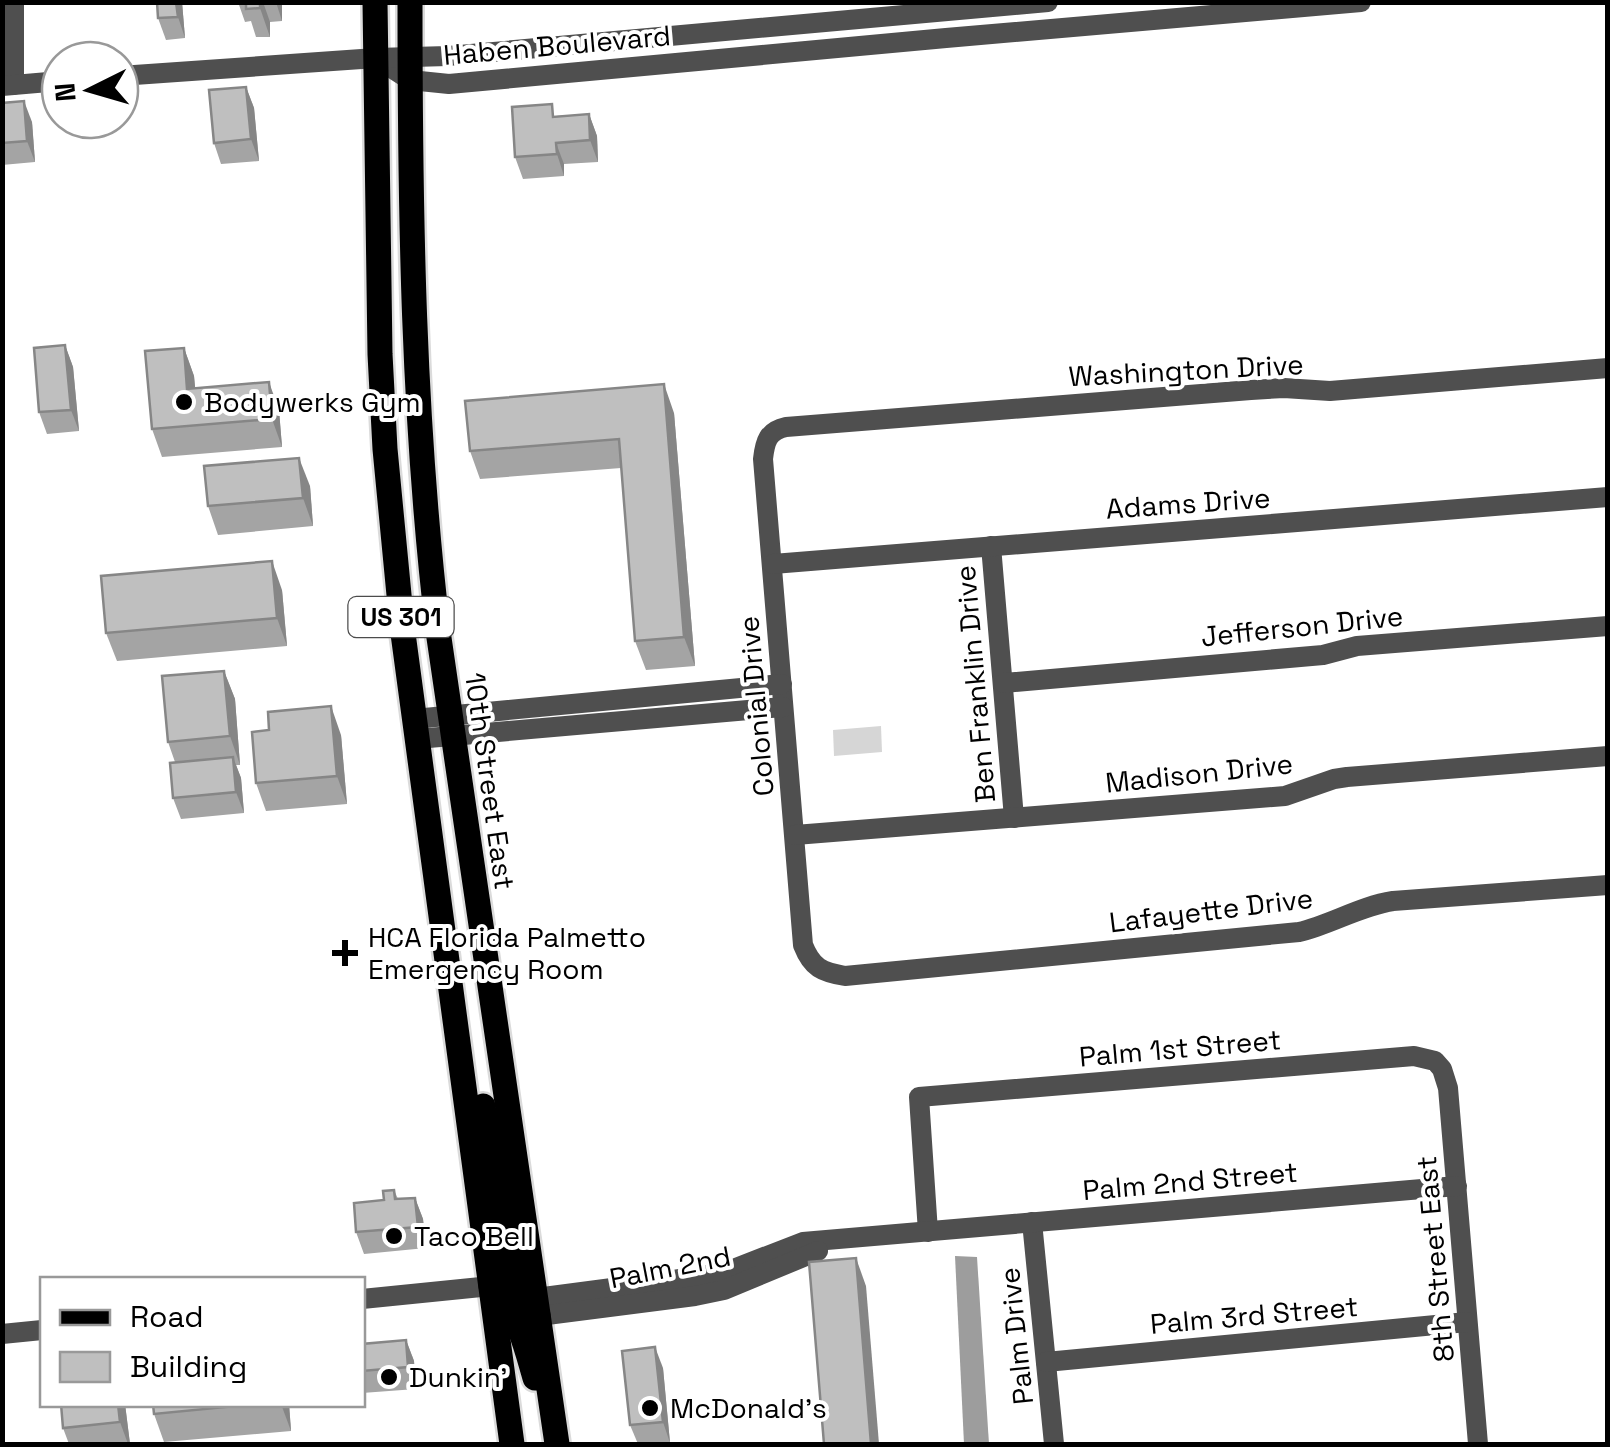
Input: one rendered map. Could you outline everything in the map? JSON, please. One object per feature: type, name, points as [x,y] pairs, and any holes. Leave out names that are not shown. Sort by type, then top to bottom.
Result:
[{"type":"main road","name":"US 301","points":[[376,2],[380,354],[392,535],[512,1444]]},
{"type":"main road","name":"10th Street East","points":[[410,2],[414,353],[429,556],[556,1444]]},
{"type":"main road","points":[[380,354],[394,377],[410,523],[429,556]]},
{"type":"main road","points":[[448,970],[477,1071],[509,1264],[518,1290],[538,1307]]},
{"type":"main road","points":[[491,1286],[505,1299],[519,1324],[556,1444]]},
{"type":"street","points":[[14,2],[8,85],[40,83]]},
{"type":"street","name":"Haben Boulevard","points":[[410,68],[448,56],[943,7],[1048,2]]},
{"type":"street","name":"Haben Boulevard","points":[[140,75],[376,58],[448,84],[1361,2]]},
{"type":"street","name":"Washington Drive","points":[[770,434],[786,426],[1213,392],[1284,388],[1330,391],[1608,368]]},
{"type":"street","name":"Colonial Drive","points":[[770,434],[763,459],[803,946],[808,959],[818,968]]},
{"type":"street","name":"Adams Drive","points":[[772,564],[1608,497]]},
{"type":"street","name":"Ben Franklin Drive","points":[[991,546],[1014,818]]},
{"type":"street","name":"Jefferson Drive","points":[[1004,683],[1323,655],[1356,646],[1608,626]]},
{"type":"street","points":[[416,729],[782,684]]},
{"type":"street","points":[[452,725],[784,707]]},
{"type":"street","name":"Madison Drive","points":[[795,835],[1284,796],[1347,776],[1608,756]]},
{"type":"street","name":"Lafayette Drive","points":[[818,968],[844,976],[1298,932],[1371,904],[1608,885]]},
{"type":"street","name":"Palm 1st Street","points":[[928,1232],[919,1096],[1414,1056],[1436,1061],[1442,1069]]},
{"type":"street","name":"8th Street East","points":[[1442,1069],[1448,1088],[1478,1444]]},
{"type":"street","name":"Palm 2nd Street","points":[[928,1232],[1457,1186]]},
{"type":"street","name":"Palm Drive","points":[[1032,1222],[1054,1444]]},
{"type":"street","name":"Palm 2nd","points":[[538,1307],[695,1296],[724,1290],[863,1236],[928,1232]]},
{"type":"street","points":[[365,1298],[491,1286]]},
{"type":"street","name":"Palm 3rd Street","points":[[1046,1362],[1467,1322]]},
{"type":"street","points":[[2,1334],[40,1330]]},
{"type":"shaded area","points":[[881,726],[882,752],[834,756],[833,730]]},
{"type":"shaded area","points":[[955,1256],[977,1257],[989,1444],[964,1444]]},
{"type":"building","points":[[157,2],[176,2],[178,17],[158,18]]},
{"type":"building","points":[[246,2],[260,2],[260,8],[246,9]]},
{"type":"building","points":[[246,87],[251,139],[214,143],[209,90]]},
{"type":"building","points":[[24,101],[27,141],[2,143],[2,103]]},
{"type":"building","points":[[552,104],[553,117],[589,114],[590,140],[556,143],[557,154],[515,157],[512,107]]},
{"type":"building","points":[[65,345],[71,410],[39,412],[34,348]]},
{"type":"building","points":[[184,348],[187,389],[269,382],[272,419],[152,429],[145,351]]},
{"type":"building","points":[[664,384],[684,637],[635,641],[619,439],[470,451],[465,401]]},
{"type":"building","points":[[299,458],[303,498],[208,506],[204,466]]},
{"type":"building","points":[[272,561],[277,618],[106,633],[101,576]]},
{"type":"building","points":[[224,671],[230,736],[168,742],[162,676]]},
{"type":"building","points":[[331,706],[337,776],[256,783],[252,732],[269,730],[268,712]]},
{"type":"building","points":[[233,757],[236,792],[173,798],[170,763]]},
{"type":"building","points":[[394,1190],[395,1199],[415,1198],[418,1227],[356,1232],[354,1203],[384,1200],[383,1191]]},
{"type":"building","points":[[856,1258],[871,1444],[824,1444],[809,1262]]},
{"type":"building","points":[[406,1340],[408,1367],[365,1371],[365,1344]]},
{"type":"building","points":[[655,1347],[663,1422],[630,1425],[622,1351]]},
{"type":"building","points":[[61,1407],[118,1407],[120,1422],[63,1428]]},
{"type":"building","points":[[153,1407],[226,1407],[154,1414]]},
{"type":"place","name":"Bodywerks Gym","points":[[184,402]]},
{"type":"place","name":"HCA Florida Palmetto Emergency Room","points":[[345,953]]},
{"type":"place","name":"Taco Bell","points":[[394,1236]]},
{"type":"place","name":"Dunkin'","points":[[389,1377]]},
{"type":"place","name":"McDonald's","points":[[650,1408]]}]
